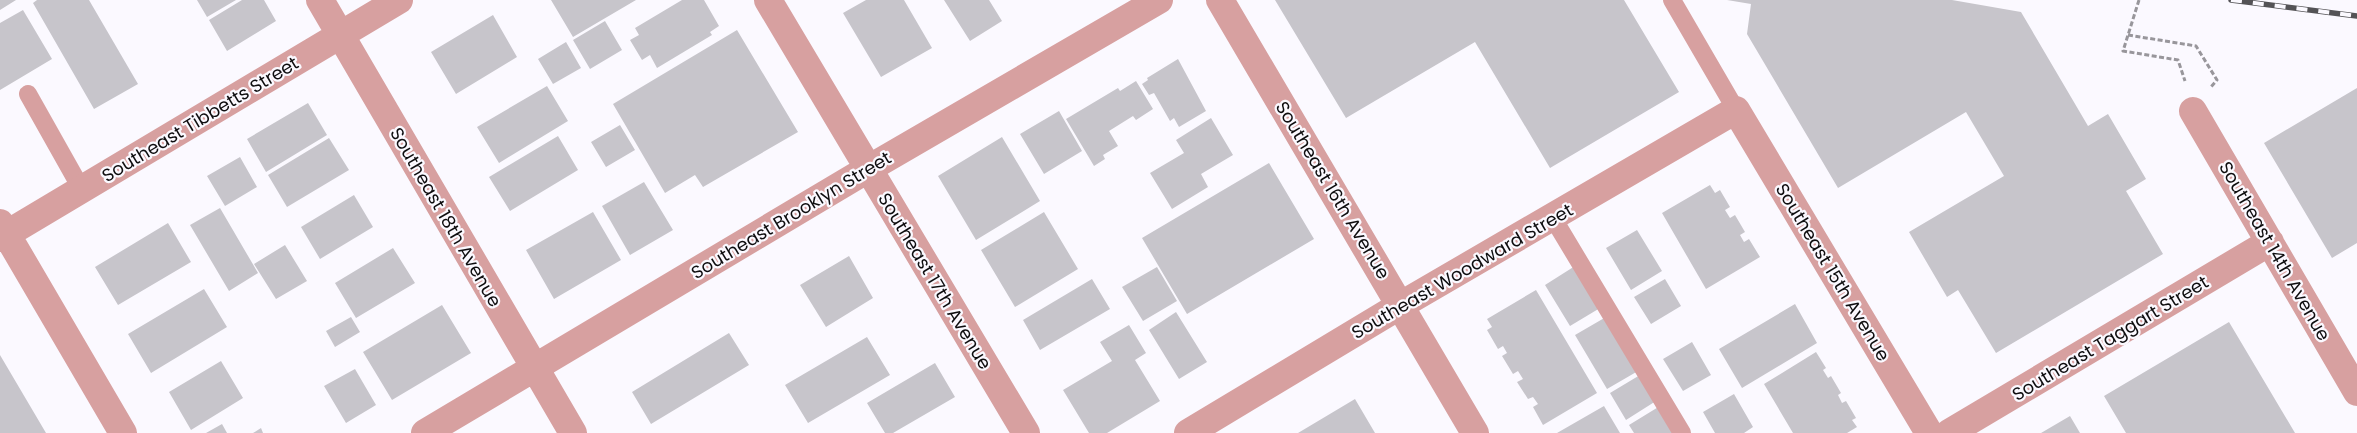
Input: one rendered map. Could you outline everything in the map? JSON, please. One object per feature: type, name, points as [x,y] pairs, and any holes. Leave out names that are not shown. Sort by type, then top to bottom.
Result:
[{"type":"street","name":"Southeast 18th Avenue","points":[[320,0],[573,433]]},
{"type":"street","name":"Southeast Tibbetts Street","points":[[2,232],[82,190],[399,0]]},
{"type":"street","name":"Southeast 17th Avenue","points":[[768,0],[1026,433]]},
{"type":"street","name":"Southeast Brooklyn Street","points":[[425,433],[868,169],[1159,0]]},
{"type":"street","name":"Southeast 16th Avenue","points":[[1220,0],[1475,433]]},
{"type":"street","name":"Southeast Woodward Street","points":[[1188,433],[1401,305],[1736,110]]},
{"type":"street","name":"Southeast 15th Avenue","points":[[1736,110],[1929,433]]},
{"type":"street","name":"Southeast 14th Avenue","points":[[2192,111],[2357,392]]},
{"type":"street","points":[[2,232],[122,433]]},
{"type":"street","name":"Southeast Taggart Street","points":[[1949,433],[2270,242]]},
{"type":"lane","points":[[1672,0],[1736,110]]},
{"type":"lane","points":[[28,94],[82,190]]},
{"type":"lane","points":[[1552,218],[1682,433]]},
{"type":"path","points":[[2139,0],[2124,51],[2178,60],[2192,111]]},
{"type":"path","points":[[2128,35],[2196,46],[2213,74]]},
{"type":"building","points":[[0,0],[16,0],[0,10]]},
{"type":"building","points":[[37,0],[89,0],[138,84],[94,109],[33,3]]},
{"type":"building","points":[[197,0],[236,0],[207,17]]},
{"type":"building","points":[[242,0],[264,0],[276,21],[227,51],[209,20]]},
{"type":"building","points":[[551,0],[636,0],[573,37]]},
{"type":"building","points":[[682,0],[704,0],[719,26],[710,32],[712,35],[657,68],[650,55],[642,60],[630,40],[639,35],[635,28]]},
{"type":"building","points":[[866,0],[904,0],[932,48],[881,77],[843,13]]},
{"type":"building","points":[[944,0],[989,0],[1002,21],[970,41]]},
{"type":"building","points":[[1275,0],[1624,0],[1679,92],[1550,168],[1475,42],[1346,118]]},
{"type":"building","points":[[1727,0],[1952,0],[2021,12],[2088,126],[2108,114],[2146,179],[2126,191],[2163,254],[1996,353],[1958,290],[1947,297],[1909,232],[2004,176],[1966,112],[1838,188],[1747,34],[1751,4]]},
{"type":"building","points":[[23,10],[52,59],[0,90],[0,23]]},
{"type":"building","points":[[493,15],[517,57],[456,94],[431,52]]},
{"type":"building","points":[[605,21],[622,50],[590,69],[573,40]]},
{"type":"building","points":[[737,30],[798,132],[703,187],[695,175],[665,193],[613,104]]},
{"type":"building","points":[[566,42],[581,68],[553,84],[538,59]]},
{"type":"building","points":[[1178,59],[1206,111],[1179,127],[1174,118],[1170,121],[1154,93],[1149,95],[1142,84],[1148,80],[1147,78]]},
{"type":"building","points":[[1136,81],[1153,109],[1136,120],[1133,116],[1109,131],[1118,146],[1103,155],[1105,159],[1094,166],[1066,119],[1118,88],[1120,91]]},
{"type":"building","points":[[547,86],[568,121],[499,163],[477,127]]},
{"type":"building","points":[[2357,88],[2357,243],[2332,258],[2264,143]]},
{"type":"building","points":[[308,103],[327,135],[266,172],[247,139]]},
{"type":"building","points":[[1059,111],[1082,151],[1044,174],[1020,134]]},
{"type":"building","points":[[1211,118],[1233,155],[1201,174],[1208,187],[1172,209],[1150,173],[1184,153],[1176,140]]},
{"type":"building","points":[[620,125],[635,150],[606,167],[591,142]]},
{"type":"building","points":[[558,136],[578,170],[510,211],[489,177]]},
{"type":"building","points":[[1002,137],[1040,201],[976,240],[938,176]]},
{"type":"building","points":[[329,138],[349,170],[287,207],[268,175]]},
{"type":"building","points":[[240,157],[257,187],[225,206],[207,176]]},
{"type":"building","points":[[1269,163],[1314,239],[1187,314],[1142,238]]},
{"type":"building","points":[[644,182],[673,230],[630,255],[602,206]]},
{"type":"building","points":[[1710,185],[1715,193],[1720,190],[1730,207],[1725,210],[1730,218],[1735,215],[1745,232],[1740,235],[1744,242],[1749,239],[1760,257],[1706,289],[1662,213]]},
{"type":"building","points":[[354,195],[373,227],[320,259],[301,227]]},
{"type":"building","points":[[220,208],[258,273],[229,291],[190,225]]},
{"type":"building","points":[[593,212],[621,260],[554,299],[526,250]]},
{"type":"building","points":[[1044,212],[1078,269],[1015,307],[981,250]]},
{"type":"building","points":[[168,223],[191,262],[118,305],[95,267]]},
{"type":"building","points":[[1637,230],[1662,271],[1631,290],[1606,248]]},
{"type":"building","points":[[285,245],[307,281],[276,299],[254,264]]},
{"type":"building","points":[[393,248],[415,283],[356,318],[335,283]]},
{"type":"building","points":[[849,256],[873,298],[826,327],[800,285]]},
{"type":"building","points":[[1575,266],[1600,308],[1570,326],[1545,285]]},
{"type":"building","points":[[1157,267],[1177,301],[1143,321],[1122,287]]},
{"type":"building","points":[[1092,279],[1110,309],[1040,350],[1023,320]]},
{"type":"building","points":[[1665,279],[1681,306],[1651,324],[1634,297]]},
{"type":"building","points":[[204,289],[227,327],[151,373],[128,334]]},
{"type":"building","points":[[1536,290],[1597,393],[1543,425],[1533,407],[1538,404],[1533,397],[1528,399],[1517,382],[1523,379],[1518,371],[1513,374],[1502,356],[1507,353],[1503,346],[1498,349],[1487,330],[1492,327],[1487,319]]},
{"type":"building","points":[[1795,304],[1817,343],[1742,388],[1719,349]]},
{"type":"building","points":[[442,305],[471,353],[392,400],[363,352]]},
{"type":"building","points":[[1176,312],[1207,362],[1179,379],[1149,330]]},
{"type":"building","points":[[351,317],[360,332],[335,347],[326,331]]},
{"type":"building","points":[[1606,317],[1638,371],[1607,389],[1575,335]]},
{"type":"building","points":[[2229,322],[2295,433],[2126,433],[2104,396]]},
{"type":"building","points":[[1129,325],[1146,353],[1135,360],[1160,401],[1107,433],[1089,433],[1063,390],[1112,361],[1100,342]]},
{"type":"building","points":[[729,333],[749,365],[651,424],[632,392]]},
{"type":"building","points":[[867,337],[890,375],[808,423],[785,385]]},
{"type":"building","points":[[1692,342],[1711,375],[1683,391],[1663,359]]},
{"type":"building","points":[[1816,352],[1826,368],[1823,370],[1828,378],[1831,376],[1841,393],[1838,395],[1842,403],[1846,401],[1856,418],[1852,420],[1857,427],[1847,433],[1793,433],[1764,384]]},
{"type":"building","points":[[0,355],[46,433],[0,433]]},
{"type":"building","points":[[221,361],[243,398],[191,430],[169,392]]},
{"type":"building","points":[[935,363],[955,397],[893,433],[885,433],[867,403]]},
{"type":"building","points":[[355,369],[376,405],[346,423],[324,386]]},
{"type":"building","points":[[1640,375],[1656,401],[1626,420],[1610,393]]},
{"type":"building","points":[[1734,394],[1753,427],[1744,433],[1715,433],[1703,412]]},
{"type":"building","points":[[1355,399],[1375,433],[1298,433]]},
{"type":"building","points":[[1604,406],[1620,433],[1557,433]]},
{"type":"building","points":[[1660,406],[1675,433],[1634,433],[1629,425]]},
{"type":"building","points":[[2070,416],[2080,433],[2041,433]]},
{"type":"building","points":[[222,424],[227,433],[206,433]]},
{"type":"building","points":[[261,428],[263,433],[253,433]]},
{"type":"railway","points":[[2231,0],[2357,16]]}]
